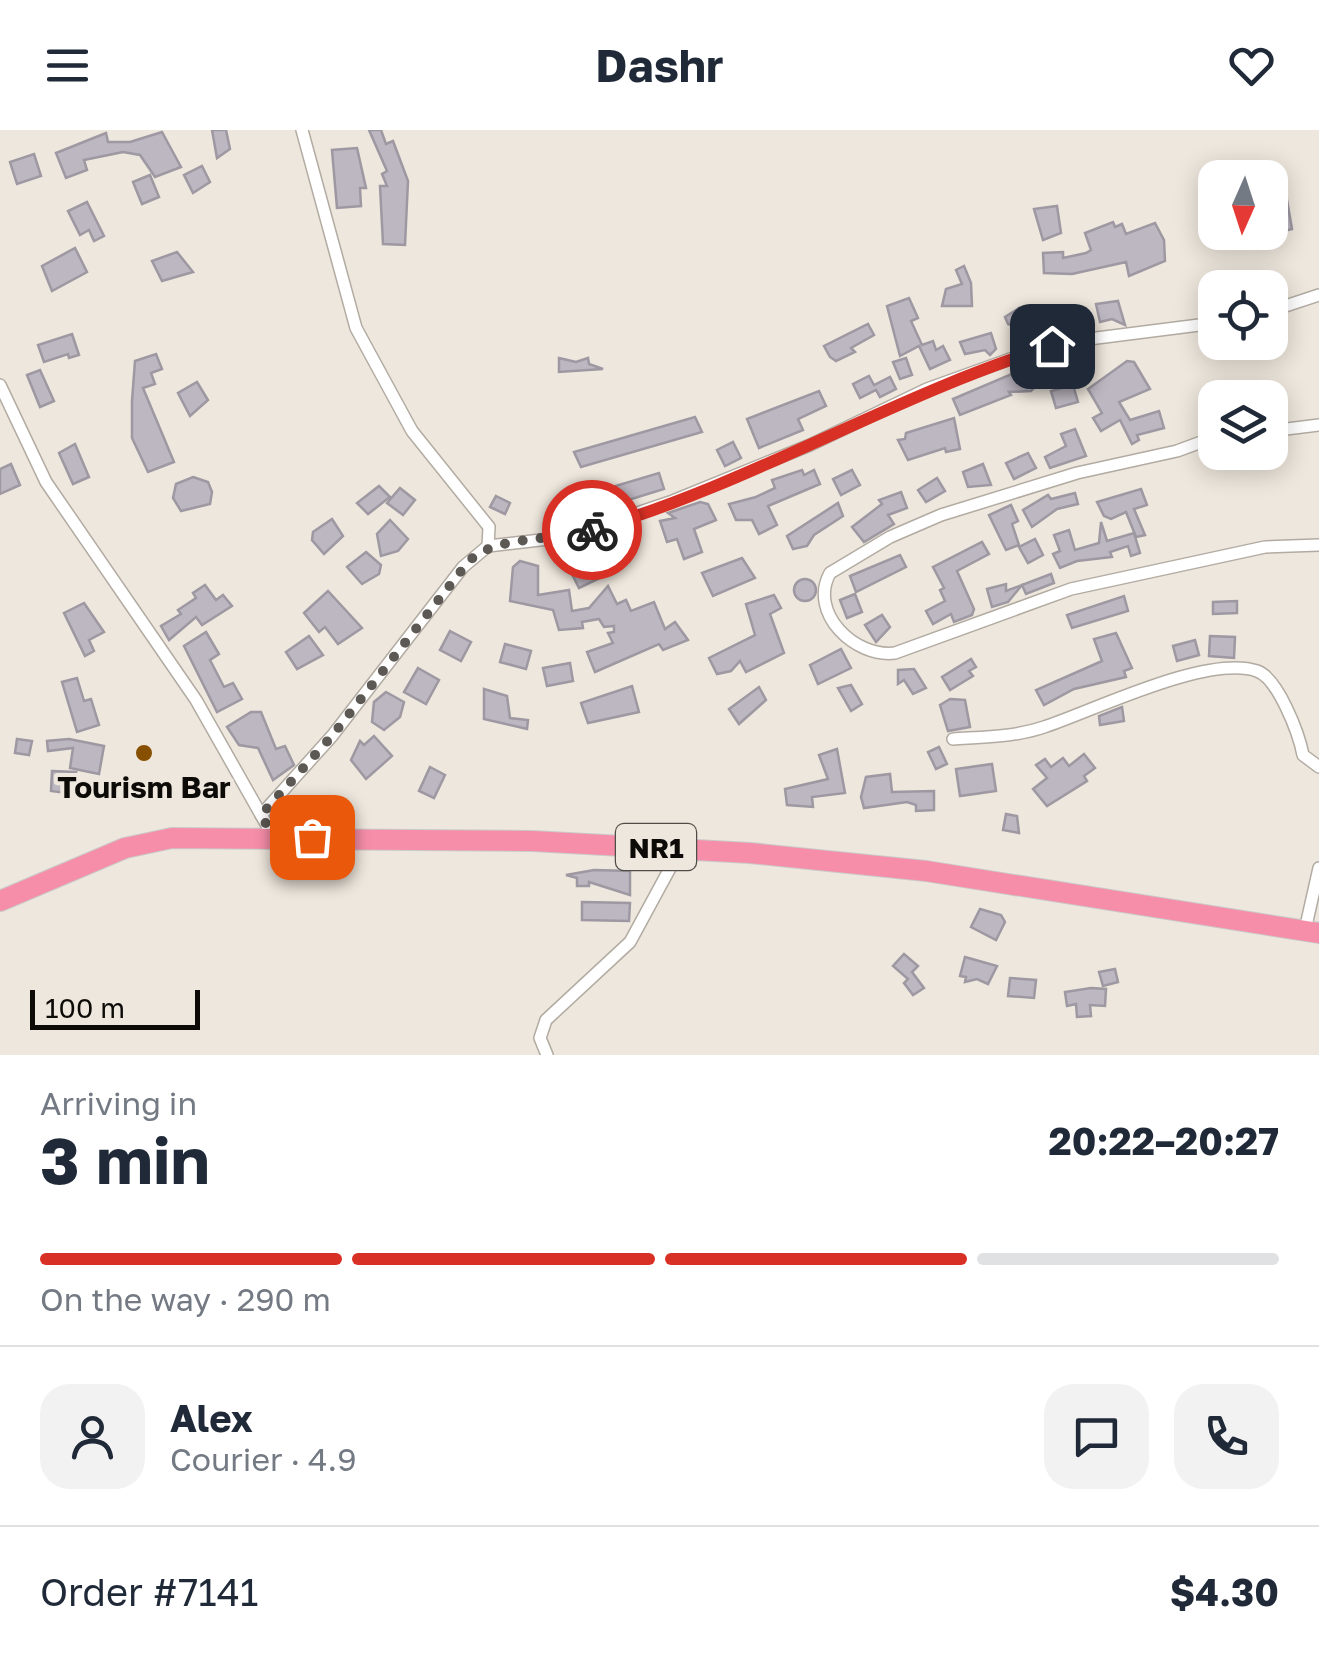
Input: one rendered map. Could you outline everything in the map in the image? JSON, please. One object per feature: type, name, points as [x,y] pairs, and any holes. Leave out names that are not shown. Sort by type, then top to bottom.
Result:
[{"type":"highway","name":"NR1","points":[[0,902],[141,844],[186,837],[273,836],[681,848],[926,871],[1312,931]]},
{"type":"street","points":[[302,130],[356,328],[412,431],[488,527],[488,546]]},
{"type":"street","points":[[1288,305],[1319,295]]},
{"type":"street","points":[[261,815],[332,736],[469,561],[488,546],[540,542],[601,528],[745,472],[927,389],[1052,346],[1198,325]]},
{"type":"street","points":[[0,385],[46,482],[196,700],[273,836]]},
{"type":"street","points":[[1288,429],[1319,425]]},
{"type":"street","points":[[1198,442],[1022,489],[890,537],[830,573],[824,592],[831,620],[859,646],[874,653],[895,653],[1071,589],[1265,547],[1319,545]]},
{"type":"street","points":[[953,739],[1043,728],[1140,690],[1217,671],[1248,669],[1272,682],[1299,733],[1303,755],[1319,766]]},
{"type":"street","points":[[547,1055],[540,1038],[546,1020],[630,942],[681,848]]},
{"type":"street","points":[[1312,931],[1319,868]]},
{"type":"building","points":[[212,130],[226,130],[230,149],[217,158]]},
{"type":"building","points":[[369,130],[381,130],[386,144],[393,141],[408,181],[405,245],[383,244],[380,186],[387,186],[382,174],[387,171]]},
{"type":"building","points":[[162,132],[181,167],[155,177],[140,155],[123,152],[84,160],[87,170],[66,178],[56,153],[106,133],[108,142],[130,142]]},
{"type":"building","points":[[357,148],[366,188],[360,188],[361,206],[337,208],[332,150]]},
{"type":"building","points":[[34,154],[41,176],[17,184],[10,162]]},
{"type":"building","points":[[202,166],[210,182],[193,193],[184,175]]},
{"type":"building","points":[[150,175],[159,197],[142,204],[133,182]]},
{"type":"building","points":[[87,202],[104,236],[94,241],[89,230],[80,235],[68,211]]},
{"type":"building","points":[[1057,206],[1061,233],[1043,240],[1034,209]]},
{"type":"building","points":[[1113,222],[1115,227],[1122,224],[1126,234],[1155,223],[1164,240],[1165,261],[1129,276],[1126,262],[1072,274],[1044,273],[1043,253],[1063,252],[1063,258],[1086,253],[1091,250],[1085,233]]},
{"type":"building","points":[[75,248],[87,272],[52,291],[42,266]]},
{"type":"building","points":[[177,252],[193,272],[162,281],[152,261]]},
{"type":"building","points":[[964,266],[971,283],[972,306],[942,306],[946,289],[962,284],[956,270]]},
{"type":"building","points":[[909,298],[918,318],[911,321],[922,345],[933,341],[936,350],[943,346],[950,360],[930,369],[919,346],[900,356],[887,306]]},
{"type":"building","points":[[1118,301],[1125,325],[1112,319],[1100,322],[1096,304]]},
{"type":"building","points":[[1019,308],[1021,313],[1027,309],[1031,332],[1008,324],[1005,317]]},
{"type":"building","points":[[868,324],[874,335],[851,348],[855,352],[836,361],[830,357],[824,346]]},
{"type":"building","points":[[991,333],[996,349],[990,355],[985,350],[965,354],[960,342]]},
{"type":"building","points":[[72,334],[79,355],[69,358],[68,354],[44,362],[38,345]]},
{"type":"building","points":[[156,354],[162,369],[151,373],[155,384],[143,388],[174,462],[148,472],[132,438],[132,401],[135,361]]},
{"type":"building","points":[[559,358],[576,362],[588,358],[589,364],[603,369],[559,372]]},
{"type":"building","points":[[906,358],[912,375],[900,379],[893,362]]},
{"type":"building","points":[[1127,361],[1134,362],[1150,389],[1119,402],[1130,420],[1159,411],[1164,428],[1137,435],[1139,440],[1132,444],[1120,420],[1101,431],[1093,418],[1102,413],[1088,389]]},
{"type":"building","points":[[1028,367],[1036,386],[1031,391],[1009,392],[1011,395],[960,415],[953,399]]},
{"type":"building","points":[[40,370],[54,401],[40,407],[27,375]]},
{"type":"building","points":[[869,376],[874,385],[890,377],[896,389],[880,397],[876,390],[860,398],[853,384]]},
{"type":"building","points":[[197,382],[208,400],[190,416],[178,393]]},
{"type":"building","points":[[1073,385],[1078,402],[1056,408],[1051,391]]},
{"type":"building","points":[[819,391],[826,406],[798,419],[803,430],[759,448],[747,419]]},
{"type":"building","points":[[695,417],[702,432],[581,467],[574,452]]},
{"type":"building","points":[[954,418],[960,449],[946,452],[945,448],[908,460],[898,440],[905,439],[906,433]]},
{"type":"building","points":[[1075,429],[1086,456],[1050,468],[1045,457],[1066,446],[1061,434]]},
{"type":"building","points":[[733,442],[741,458],[725,466],[717,450]]},
{"type":"building","points":[[75,444],[89,477],[73,484],[59,453]]},
{"type":"building","points":[[1028,453],[1036,468],[1014,479],[1006,463]]},
{"type":"building","points":[[11,464],[20,485],[0,494],[0,469]]},
{"type":"building","points":[[983,464],[991,485],[968,487],[963,472]]},
{"type":"building","points":[[802,470],[804,475],[814,470],[820,484],[768,506],[777,525],[759,534],[752,520],[736,520],[729,504],[756,497],[775,488],[772,480]]},
{"type":"building","points":[[852,470],[860,485],[841,495],[833,479]]},
{"type":"building","points":[[659,473],[664,489],[580,515],[575,498]]},
{"type":"building","points":[[193,477],[208,482],[212,492],[210,504],[181,511],[173,498],[176,484]]},
{"type":"building","points":[[937,478],[945,491],[926,502],[918,490]]},
{"type":"building","points":[[379,486],[390,497],[368,514],[357,503]]},
{"type":"building","points":[[400,488],[415,500],[403,515],[387,503]]},
{"type":"building","points":[[1141,489],[1147,505],[1134,509],[1145,535],[1136,537],[1126,512],[1111,519],[1104,516],[1097,502]]},
{"type":"building","points":[[901,492],[907,508],[888,515],[894,524],[864,542],[852,527],[882,504],[879,500]]},
{"type":"building","points":[[1075,493],[1078,504],[1057,509],[1032,527],[1023,510],[1048,495],[1051,499]]},
{"type":"building","points":[[496,496],[510,503],[505,514],[490,507]]},
{"type":"building","points":[[700,502],[708,504],[716,520],[694,529],[702,552],[684,559],[677,539],[667,542],[660,521],[675,518],[668,513]]},
{"type":"building","points":[[838,503],[843,516],[814,535],[807,546],[793,549],[787,536]]},
{"type":"building","points":[[1011,505],[1018,521],[1012,524],[1019,545],[1006,550],[989,515]]},
{"type":"building","points":[[332,519],[343,536],[324,554],[312,540],[313,532]]},
{"type":"building","points":[[390,520],[408,539],[398,551],[381,556],[377,534]]},
{"type":"building","points":[[1101,522],[1107,541],[1134,533],[1140,553],[1131,556],[1128,546],[1110,552],[1112,557],[1077,561],[1060,568],[1053,554],[1060,551],[1054,535],[1069,530],[1075,550],[1099,543]]},
{"type":"building","points":[[1035,539],[1043,555],[1028,563],[1019,547]]},
{"type":"building","points":[[982,542],[989,554],[957,571],[974,609],[972,615],[954,622],[951,614],[933,624],[926,611],[945,601],[940,590],[944,588],[933,567]]},
{"type":"building","points":[[366,552],[381,565],[379,574],[362,584],[347,567]]},
{"type":"building","points":[[900,555],[906,567],[856,592],[850,576]]},
{"type":"building","points":[[742,558],[755,578],[713,596],[702,573]]},
{"type":"building","points":[[592,559],[602,577],[579,588],[570,570]]},
{"type":"building","points":[[520,561],[538,566],[538,595],[569,590],[572,611],[589,608],[608,586],[617,604],[626,600],[631,611],[654,602],[665,629],[675,622],[688,640],[663,650],[659,644],[595,672],[587,652],[613,643],[608,633],[614,632],[614,626],[604,627],[599,619],[582,622],[583,628],[559,630],[553,610],[510,601],[513,567]]},
{"type":"building","points":[[1051,574],[1054,583],[1026,594],[1022,585],[1008,602],[992,607],[987,589],[1006,584],[1006,591]]},
{"type":"building","points":[[805,579],[813,582],[813,598],[805,601],[797,598],[794,590],[797,582]]},
{"type":"building","points":[[205,585],[216,600],[223,595],[232,606],[202,625],[196,617],[169,640],[161,626],[181,614],[178,610],[196,598],[193,593]]},
{"type":"building","points":[[328,591],[362,628],[338,644],[325,627],[319,632],[304,613]]},
{"type":"building","points":[[855,594],[862,612],[847,618],[840,600]]},
{"type":"building","points":[[774,595],[781,608],[770,614],[784,653],[746,672],[740,661],[731,671],[717,674],[709,658],[755,635],[746,604]]},
{"type":"building","points":[[1124,596],[1128,611],[1072,628],[1067,615]]},
{"type":"building","points":[[1237,601],[1237,613],[1213,614],[1213,602]]},
{"type":"building","points":[[84,603],[104,632],[89,640],[94,651],[85,656],[64,613]]},
{"type":"building","points":[[882,615],[890,627],[876,642],[865,625]]},
{"type":"building","points":[[450,631],[471,642],[461,661],[440,650]]},
{"type":"building","points":[[206,632],[219,654],[210,660],[224,687],[233,683],[242,699],[217,712],[184,646]]},
{"type":"building","points":[[1116,633],[1132,668],[1124,671],[1126,677],[1074,689],[1044,705],[1036,690],[1102,661],[1094,639]]},
{"type":"building","points":[[309,636],[323,655],[297,669],[286,652]]},
{"type":"building","points":[[1210,636],[1235,637],[1234,658],[1209,656]]},
{"type":"building","points":[[1195,640],[1199,655],[1177,661],[1173,646]]},
{"type":"building","points":[[505,644],[531,651],[526,669],[500,662]]},
{"type":"building","points":[[841,649],[851,668],[818,684],[810,665]]},
{"type":"building","points":[[971,659],[976,667],[969,671],[973,676],[950,690],[942,677]]},
{"type":"building","points":[[570,663],[573,681],[547,686],[543,668]]},
{"type":"building","points":[[418,668],[439,680],[426,704],[404,692]]},
{"type":"building","points":[[914,669],[926,688],[913,694],[904,680],[898,684],[898,670]]},
{"type":"building","points":[[77,678],[84,701],[91,699],[99,725],[77,732],[62,682]]},
{"type":"building","points":[[851,685],[862,704],[851,711],[838,688]]},
{"type":"building","points":[[632,686],[639,712],[588,723],[581,703]]},
{"type":"building","points":[[759,687],[766,700],[739,724],[729,709]]},
{"type":"building","points":[[484,689],[507,696],[510,718],[528,720],[527,729],[484,719]]},
{"type":"building","points":[[386,692],[404,702],[400,717],[384,730],[372,722],[374,702]]},
{"type":"building","points":[[950,699],[965,700],[970,727],[948,731],[940,705]]},
{"type":"building","points":[[1122,707],[1124,721],[1100,725],[1099,716]]},
{"type":"building","points":[[251,712],[261,712],[276,749],[285,746],[294,765],[273,780],[258,748],[239,745],[227,727]]},
{"type":"building","points":[[374,736],[392,756],[366,779],[351,760],[360,741],[364,745]]},
{"type":"building","points":[[17,739],[32,741],[29,755],[15,753]]},
{"type":"building","points":[[69,739],[104,746],[99,774],[70,768],[73,748],[48,751],[47,741]]},
{"type":"building","points":[[939,747],[947,764],[936,769],[928,752]]},
{"type":"building","points":[[837,749],[845,793],[812,797],[813,807],[787,805],[785,789],[828,779],[819,755]]},
{"type":"building","points":[[1084,754],[1095,768],[1084,776],[1087,781],[1047,806],[1033,789],[1047,778],[1036,765],[1045,759],[1051,767],[1063,758],[1069,766]]},
{"type":"building","points":[[992,764],[996,791],[960,796],[956,769]]},
{"type":"building","points":[[430,767],[445,775],[434,798],[419,791]]},
{"type":"building","points":[[52,771],[76,772],[66,793],[51,791]]},
{"type":"building","points":[[890,774],[892,792],[934,791],[934,810],[916,811],[916,805],[907,802],[864,808],[861,797],[866,777]]},
{"type":"building","points":[[1006,814],[1017,816],[1019,833],[1003,830]]},
{"type":"building","points":[[594,870],[630,871],[630,895],[589,882],[589,886],[577,886],[577,878],[566,875]]},
{"type":"building","points":[[582,902],[630,903],[629,921],[582,920]]},
{"type":"building","points":[[980,909],[1001,915],[1005,922],[996,940],[971,927]]},
{"type":"building","points":[[904,954],[918,966],[912,972],[924,988],[913,995],[904,983],[908,979],[893,966]]},
{"type":"building","points":[[965,957],[997,966],[988,984],[977,979],[965,982],[966,977],[960,976]]},
{"type":"building","points":[[1115,969],[1118,982],[1103,986],[1099,972]]},
{"type":"building","points":[[1010,978],[1036,980],[1034,998],[1008,996]]},
{"type":"building","points":[[1106,989],[1105,1006],[1090,1005],[1091,1016],[1077,1017],[1076,1004],[1067,1006],[1065,992]]},
{"type":"way so far","points":[[312,837],[273,836],[261,815],[332,736],[469,561],[488,546],[540,542],[592,530]]},
{"type":"place","name":"Tourism Bar","points":[[144,753]]},
{"type":"route","points":[[592,530],[810,445],[927,389],[1052,346]]}]
